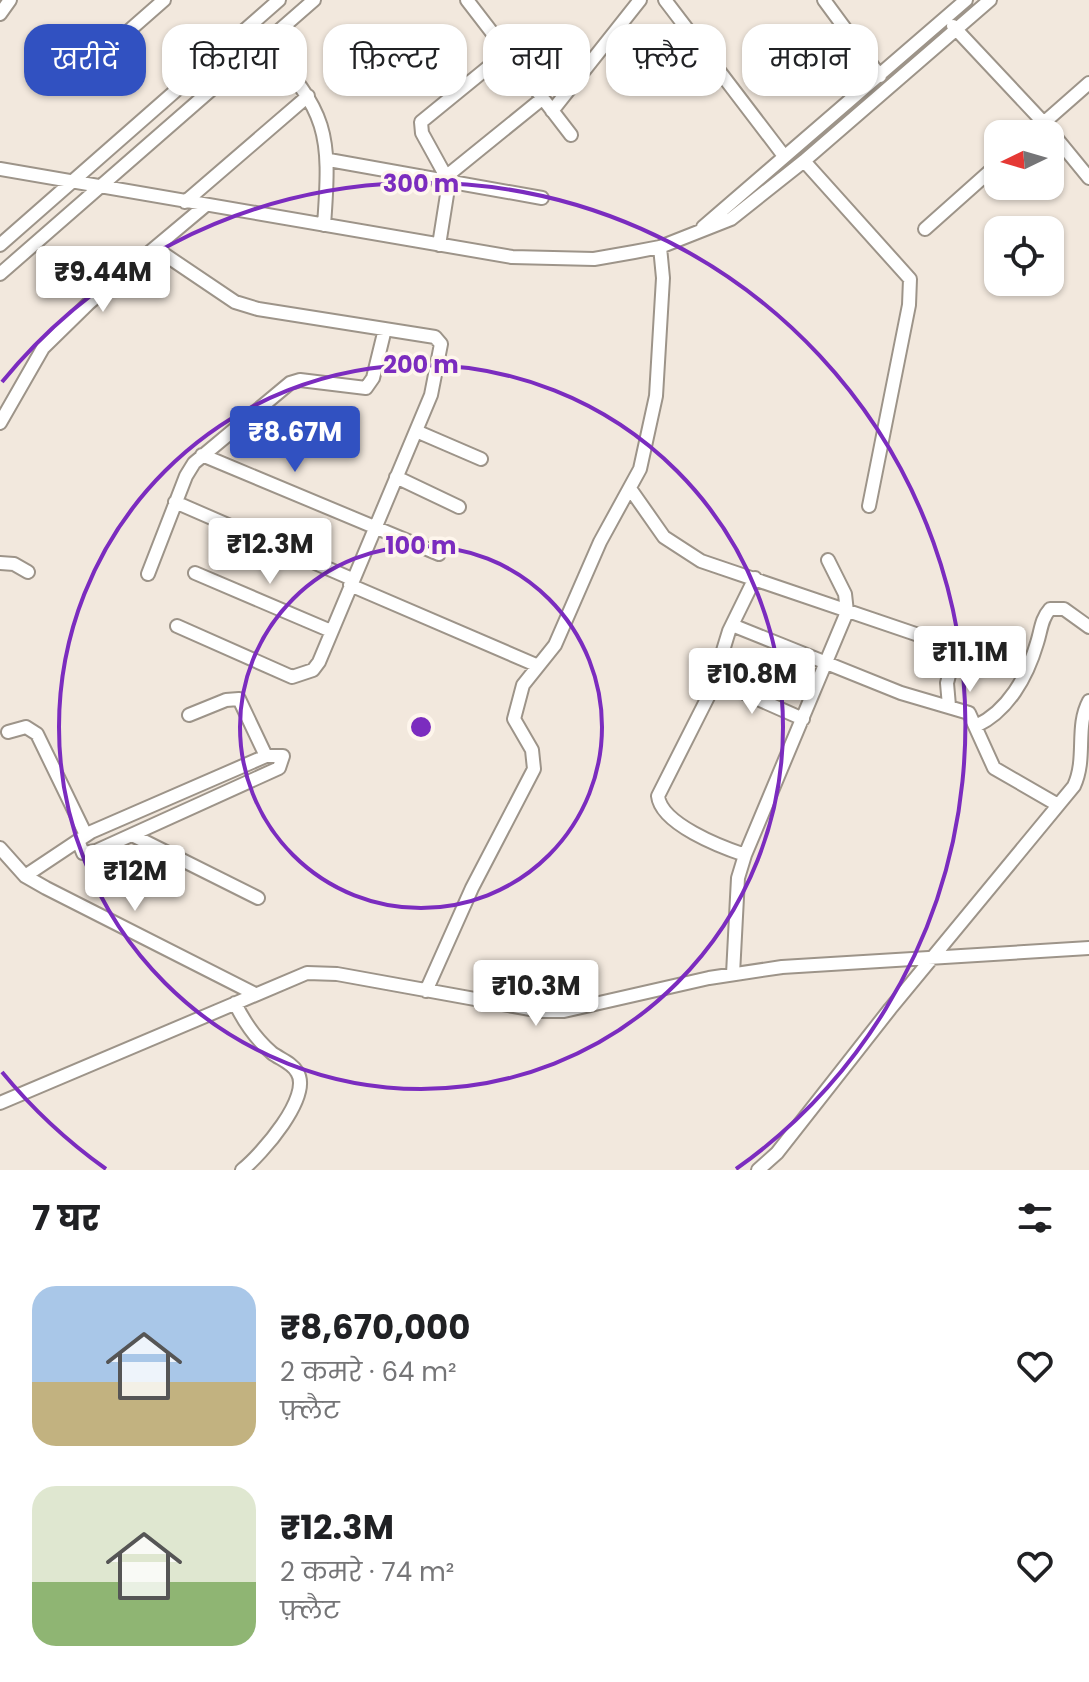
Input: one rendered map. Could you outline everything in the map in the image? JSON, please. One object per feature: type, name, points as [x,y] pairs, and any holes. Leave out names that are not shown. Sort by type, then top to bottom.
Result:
[{"type":"street","points":[[0,14],[10,0]]},
{"type":"street","points":[[137,24],[164,0]]},
{"type":"street","points":[[0,245],[279,0]]},
{"type":"street","points":[[286,24],[314,0]]},
{"type":"street","points":[[467,0],[485,24]]},
{"type":"street","points":[[552,111],[640,0]]},
{"type":"street","points":[[665,0],[784,156]]},
{"type":"street","points":[[700,229],[966,0]]},
{"type":"street","points":[[0,169],[512,257],[594,259],[660,247],[744,211],[990,0]]},
{"type":"street","points":[[828,2],[880,76]]},
{"type":"street","points":[[946,18],[1041,120]]},
{"type":"street","points":[[439,245],[449,179],[422,133],[421,122],[483,72]]},
{"type":"street","points":[[1047,120],[1089,83]]},
{"type":"street","points":[[0,274],[203,96]]},
{"type":"street","points":[[185,202],[308,96],[320,119],[329,160],[324,225]]},
{"type":"street","points":[[449,179],[543,98],[571,135]]},
{"type":"street","points":[[1064,147],[1089,178]]},
{"type":"street","points":[[329,160],[542,198]]},
{"type":"street","points":[[804,161],[910,279],[909,305],[869,506]]},
{"type":"street","points":[[925,229],[984,176]]},
{"type":"street","points":[[0,423],[43,348],[89,303],[206,205]]},
{"type":"street","points":[[426,991],[472,888],[534,769],[532,750],[514,719],[518,697],[536,665],[555,645],[600,542],[640,469],[656,396],[663,278],[660,247]]},
{"type":"street","points":[[155,248],[235,302],[258,309],[435,337],[441,344],[431,395],[313,670],[292,677],[177,626]]},
{"type":"street","points":[[148,574],[186,476],[202,455],[248,421],[290,383],[300,380],[366,388],[373,378],[385,329]]},
{"type":"street","points":[[416,431],[481,459]]},
{"type":"street","points":[[202,455],[439,554]]},
{"type":"street","points":[[396,477],[459,507]]},
{"type":"street","points":[[631,490],[651,523],[679,548],[712,565],[847,612],[918,632],[953,648],[955,657],[947,683],[949,706]]},
{"type":"street","points":[[175,502],[536,665]]},
{"type":"street","points":[[733,974],[738,878],[745,855],[847,612],[845,594],[828,560]]},
{"type":"street","points":[[0,563],[14,564],[28,572]]},
{"type":"street","points":[[195,573],[331,631]]},
{"type":"street","points":[[745,855],[703,840],[659,802],[660,788],[715,680],[732,625],[755,578]]},
{"type":"street","points":[[976,726],[992,719],[1008,704],[1050,609],[1064,609],[1089,627]]},
{"type":"street","points":[[732,625],[901,693],[969,713],[983,750],[994,768],[1058,805]]},
{"type":"street","points":[[715,680],[803,719]]},
{"type":"street","points":[[189,715],[226,700],[239,699],[266,756]]},
{"type":"street","points":[[758,1170],[777,1153],[1058,805],[1082,769],[1086,740],[1082,717],[1089,701]]},
{"type":"street","points":[[8,732],[26,727],[37,734],[82,839],[83,853],[90,853],[132,835],[283,764],[283,756],[266,756],[82,839],[25,876]]},
{"type":"street","points":[[132,835],[258,898]]},
{"type":"street","points":[[0,848],[25,876],[255,994]]},
{"type":"street","points":[[0,1103],[295,976],[317,972],[516,1007],[564,1011],[733,974],[782,967],[1089,948]]},
{"type":"street","points":[[235,1003],[248,1028],[274,1054],[293,1067],[301,1080],[300,1092],[279,1130],[260,1156],[242,1170]]}]
